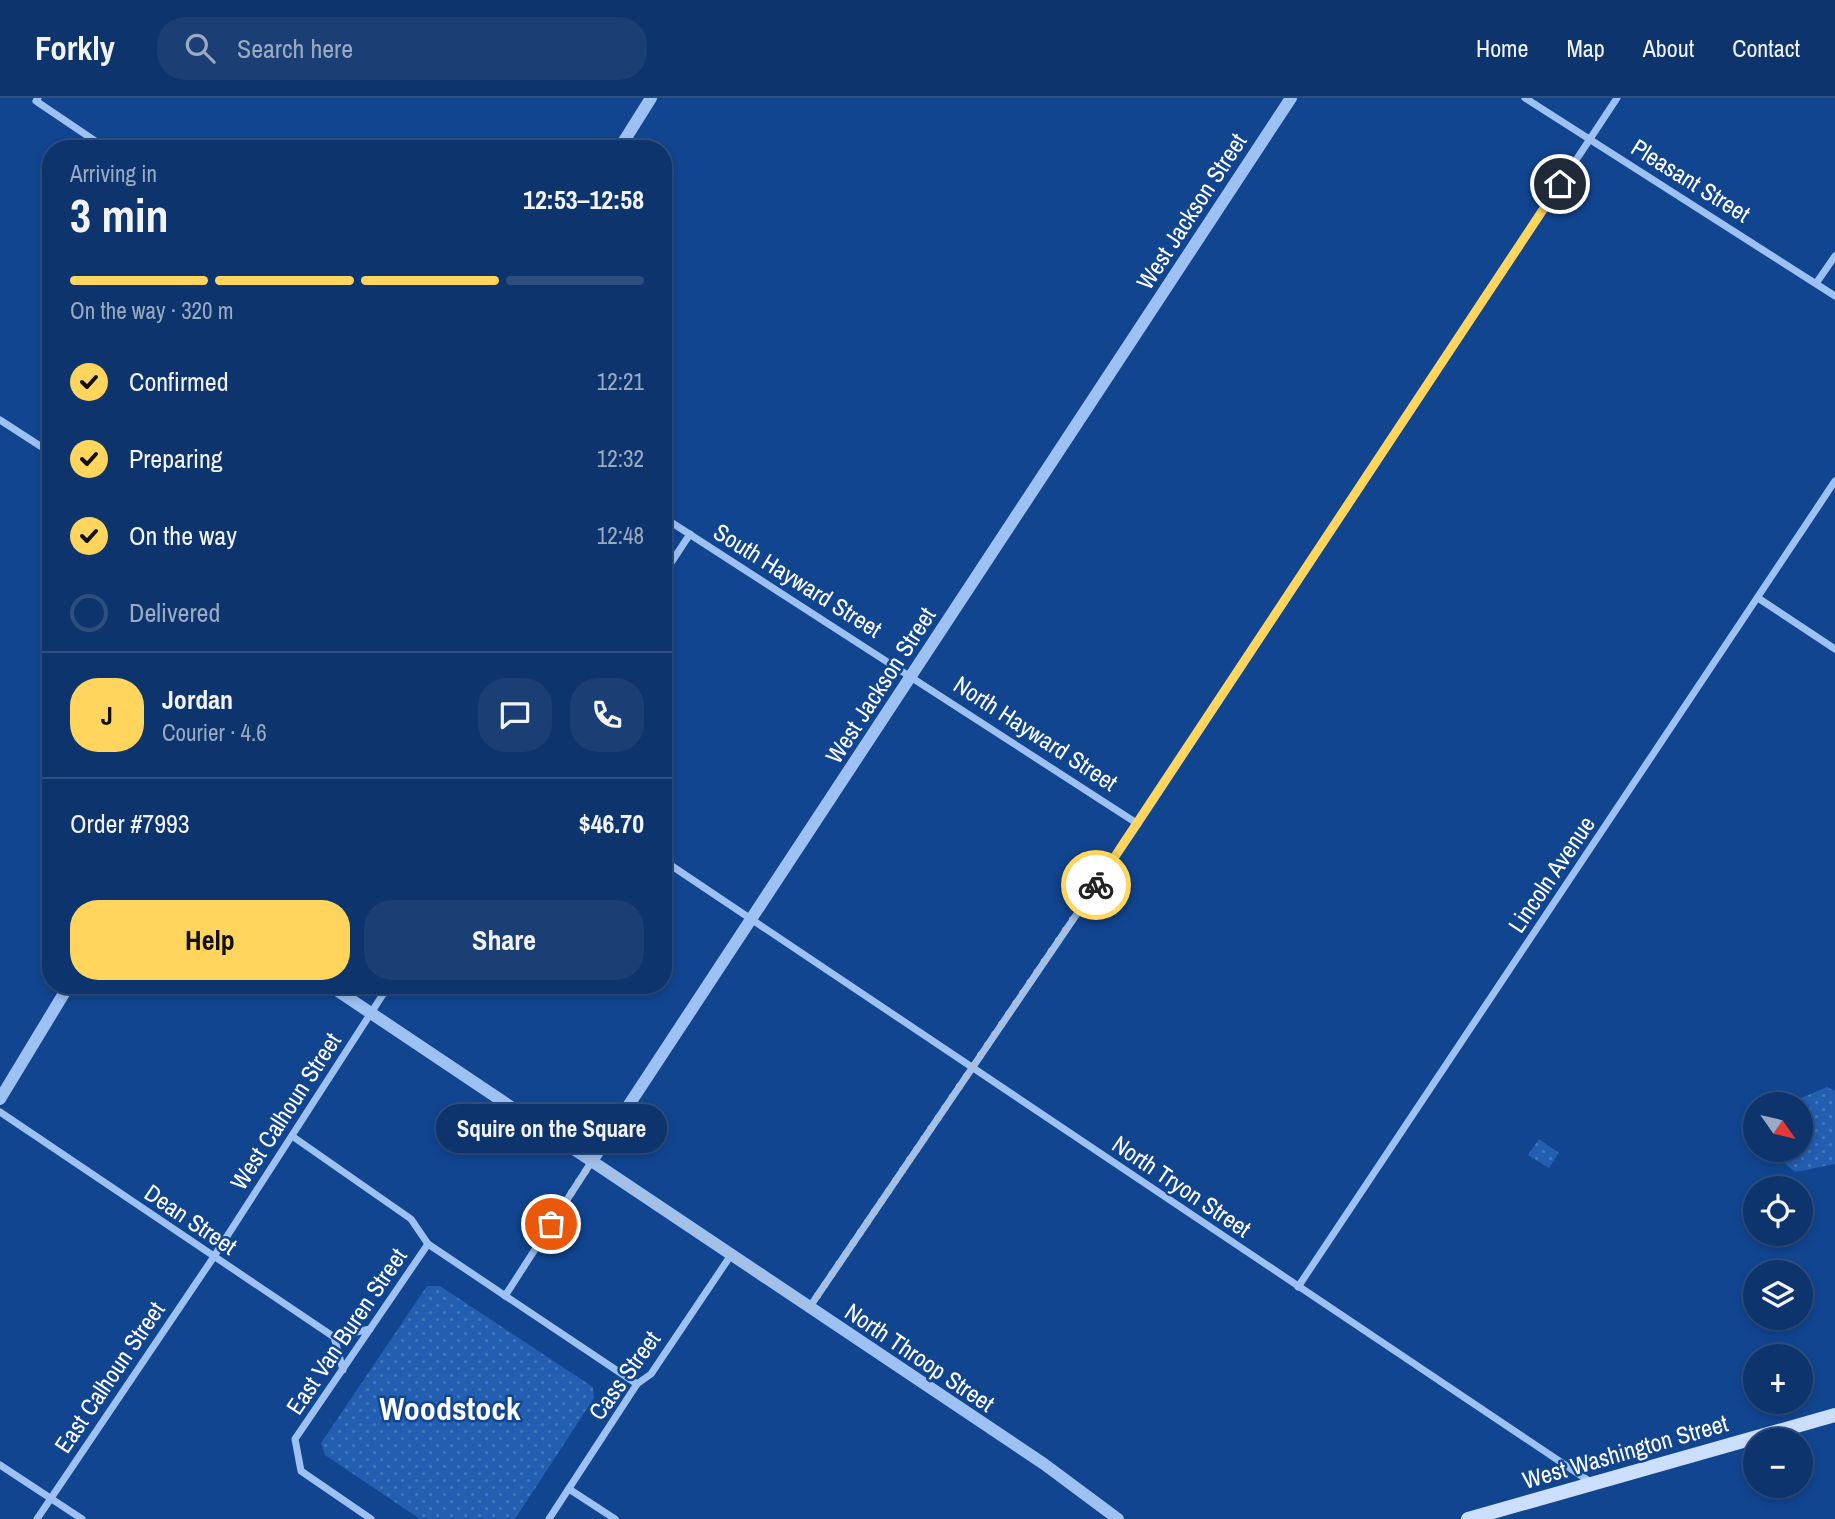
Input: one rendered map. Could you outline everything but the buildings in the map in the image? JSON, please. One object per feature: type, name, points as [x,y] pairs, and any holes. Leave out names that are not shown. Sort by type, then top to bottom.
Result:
[{"type":"main road","name":"West Washington Street","points":[[1468,1519],[1835,1415]]},
{"type":"street","points":[[625,140],[651,98]]},
{"type":"street","name":"West Jackson Street","points":[[505,1296],[1290,98]]},
{"type":"street","name":"Pleasant Street","points":[[1525,98],[1835,296]]},
{"type":"street","points":[[809,1308],[1138,824],[1617,98]]},
{"type":"street","points":[[37,100],[94,140]]},
{"type":"street","points":[[1816,282],[1835,256]]},
{"type":"street","points":[[0,420],[42,447]]},
{"type":"street","name":"Lincoln Avenue","points":[[1298,1287],[1835,481]]},
{"type":"street","name":"South Hayward Street","points":[[672,523],[912,675]]},
{"type":"street","points":[[672,561],[690,534]]},
{"type":"street","points":[[1758,598],[1835,649]]},
{"type":"street","name":"North Hayward Street","points":[[912,675],[1138,824]]},
{"type":"street","name":"North Tryon Street","points":[[672,866],[1592,1483]]},
{"type":"street","points":[[0,1099],[64,994]]},
{"type":"street","name":"North Throop Street","points":[[342,994],[1044,1464],[1118,1519]]},
{"type":"street","name":"West Calhoun Street","points":[[213,1258],[382,994]]},
{"type":"street","name":"Dean Street","points":[[0,1112],[334,1337]]},
{"type":"street","points":[[292,1136],[411,1219],[428,1244],[637,1384]]},
{"type":"street","name":"East Van Buren Street","points":[[367,1518],[301,1471],[295,1439],[428,1244]]},
{"type":"street","name":"Cass Street","points":[[549,1519],[637,1384],[651,1374],[731,1255]]},
{"type":"street","name":"East Calhoun Street","points":[[37,1519],[213,1258]]},
{"type":"street","points":[[343,1370],[334,1337],[370,1329]]},
{"type":"street","points":[[0,1465],[82,1519]]},
{"type":"street","points":[[569,1489],[615,1519]]},
{"type":"shaded area","points":[[1827,1087],[1835,1091],[1835,1164],[1795,1172],[1783,1162],[1813,1162],[1813,1093]]},
{"type":"shaded area","points":[[1539,1139],[1559,1153],[1549,1168],[1528,1155]]},
{"type":"shaded area","points":[[427,1286],[440,1286],[593,1387],[594,1398],[515,1519],[420,1519],[325,1455],[321,1443]]},
{"type":"way so far","points":[[551,1224],[592,1161],[809,1308],[1096,885]]},
{"type":"place","name":"Squire on the Square","points":[[551,1224]]},
{"type":"district","name":"Woodstock","points":[[450,1408]]},
{"type":"route","points":[[1096,885],[1560,184]]}]
